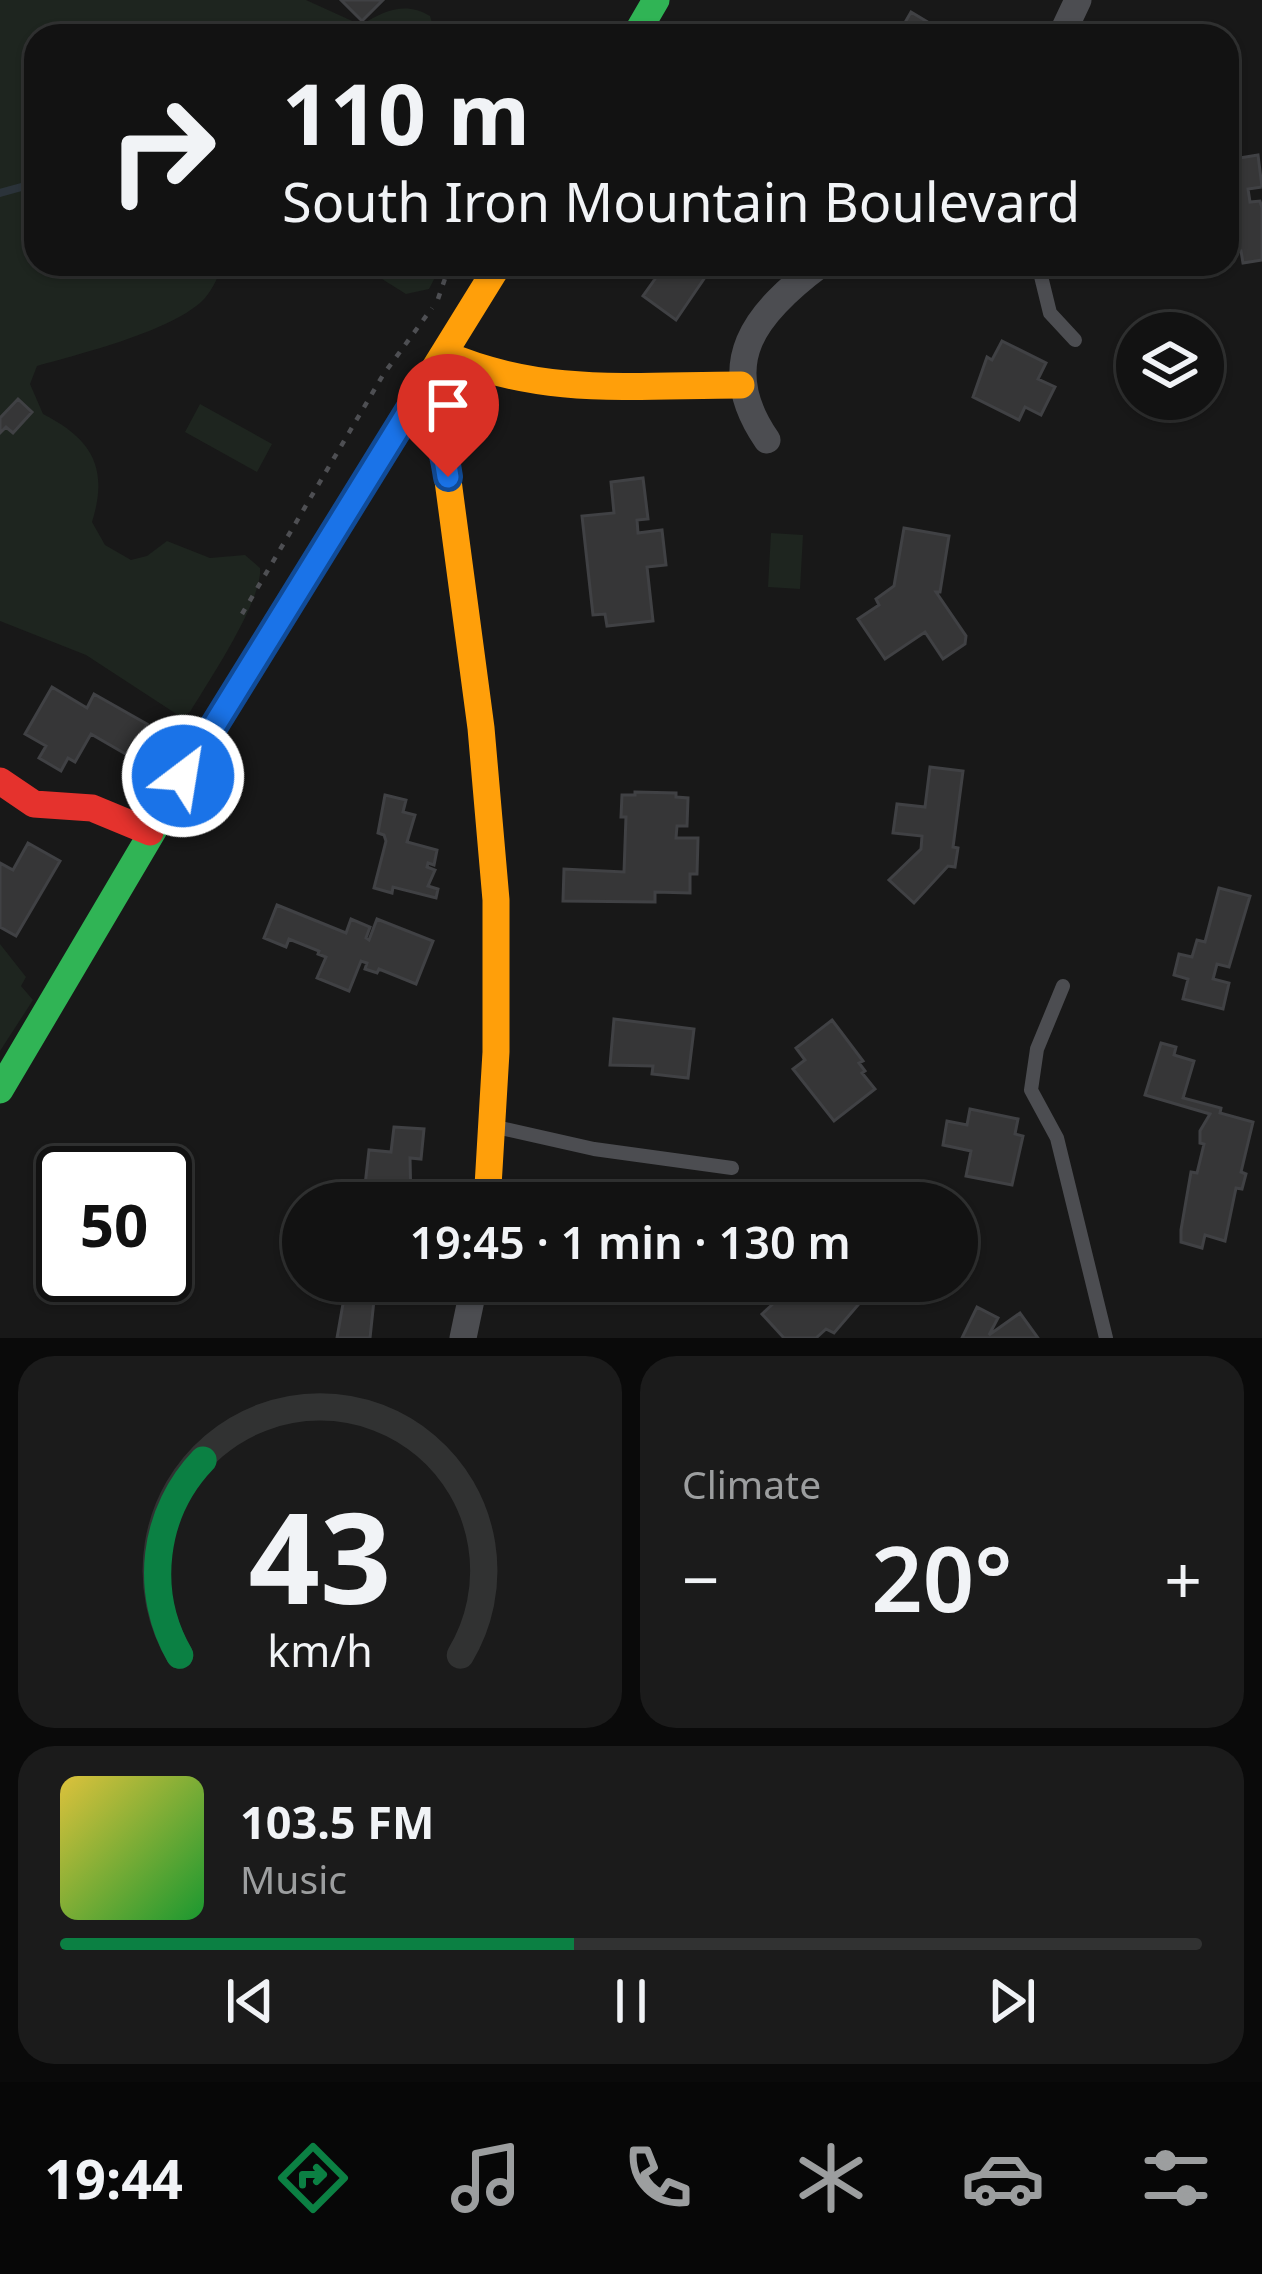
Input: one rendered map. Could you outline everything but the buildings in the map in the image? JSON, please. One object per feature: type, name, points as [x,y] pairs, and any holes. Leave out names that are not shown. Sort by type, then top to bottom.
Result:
[{"type":"street","points":[[0,1090],[150,832],[492,276]]},
{"type":"street","points":[[767,440],[752,418],[741,385],[748,346],[759,323],[805,276]]},
{"type":"street","points":[[444,354],[474,370],[551,387],[741,385]]},
{"type":"street","points":[[410,409],[433,423],[443,443],[482,754],[496,900],[488,1182]]},
{"type":"street","points":[[0,781],[34,803],[92,808],[150,832]]},
{"type":"street","points":[[463,1338],[471,1302]]},
{"type":"lane","points":[[1041,276],[1050,313],[1075,340]]},
{"type":"lane","points":[[1063,986],[1037,1049],[1031,1090],[1057,1138],[1106,1338]]},
{"type":"lane","points":[[491,1126],[594,1149],[732,1168]]},
{"type":"shaded area","points":[[0,0],[306,0],[359,24],[24,24],[24,276],[218,276],[208,294],[173,320],[126,340],[37,366],[30,384],[43,414],[74,434],[92,457],[98,486],[92,522],[105,545],[131,560],[147,556],[167,541],[210,558],[245,555],[260,568],[253,600],[233,641],[190,712],[181,717],[86,655],[0,621]]},
{"type":"shaded area","points":[[403,9],[430,16],[432,24],[363,24]]},
{"type":"shaded area","points":[[377,276],[436,276],[429,289],[406,294]]},
{"type":"shaded area","points":[[200,404],[272,444],[257,472],[185,432]]},
{"type":"shaded area","points":[[771,533],[803,535],[800,589],[768,587]]},
{"type":"shaded area","points":[[0,944],[26,977],[21,986],[33,1000],[0,1051]]},
{"type":"waterway","points":[[0,193],[24,186]]},
{"type":"traffic: fast","points":[[642,24],[656,0]]},
{"type":"traffic: fast","points":[[0,1090],[254,660]]},
{"type":"traffic: slow","points":[[254,660],[492,276]]},
{"type":"traffic: slow","points":[[444,354],[481,368],[554,383],[741,385]]},
{"type":"traffic: slow","points":[[410,409],[432,423],[443,443],[481,728],[496,900],[496,1052],[488,1182]]},
{"type":"traffic: jam","points":[[0,781],[34,804],[92,808],[150,832]]},
{"type":"route","points":[[183,776],[410,409],[433,423],[443,443],[448,477]]}]
